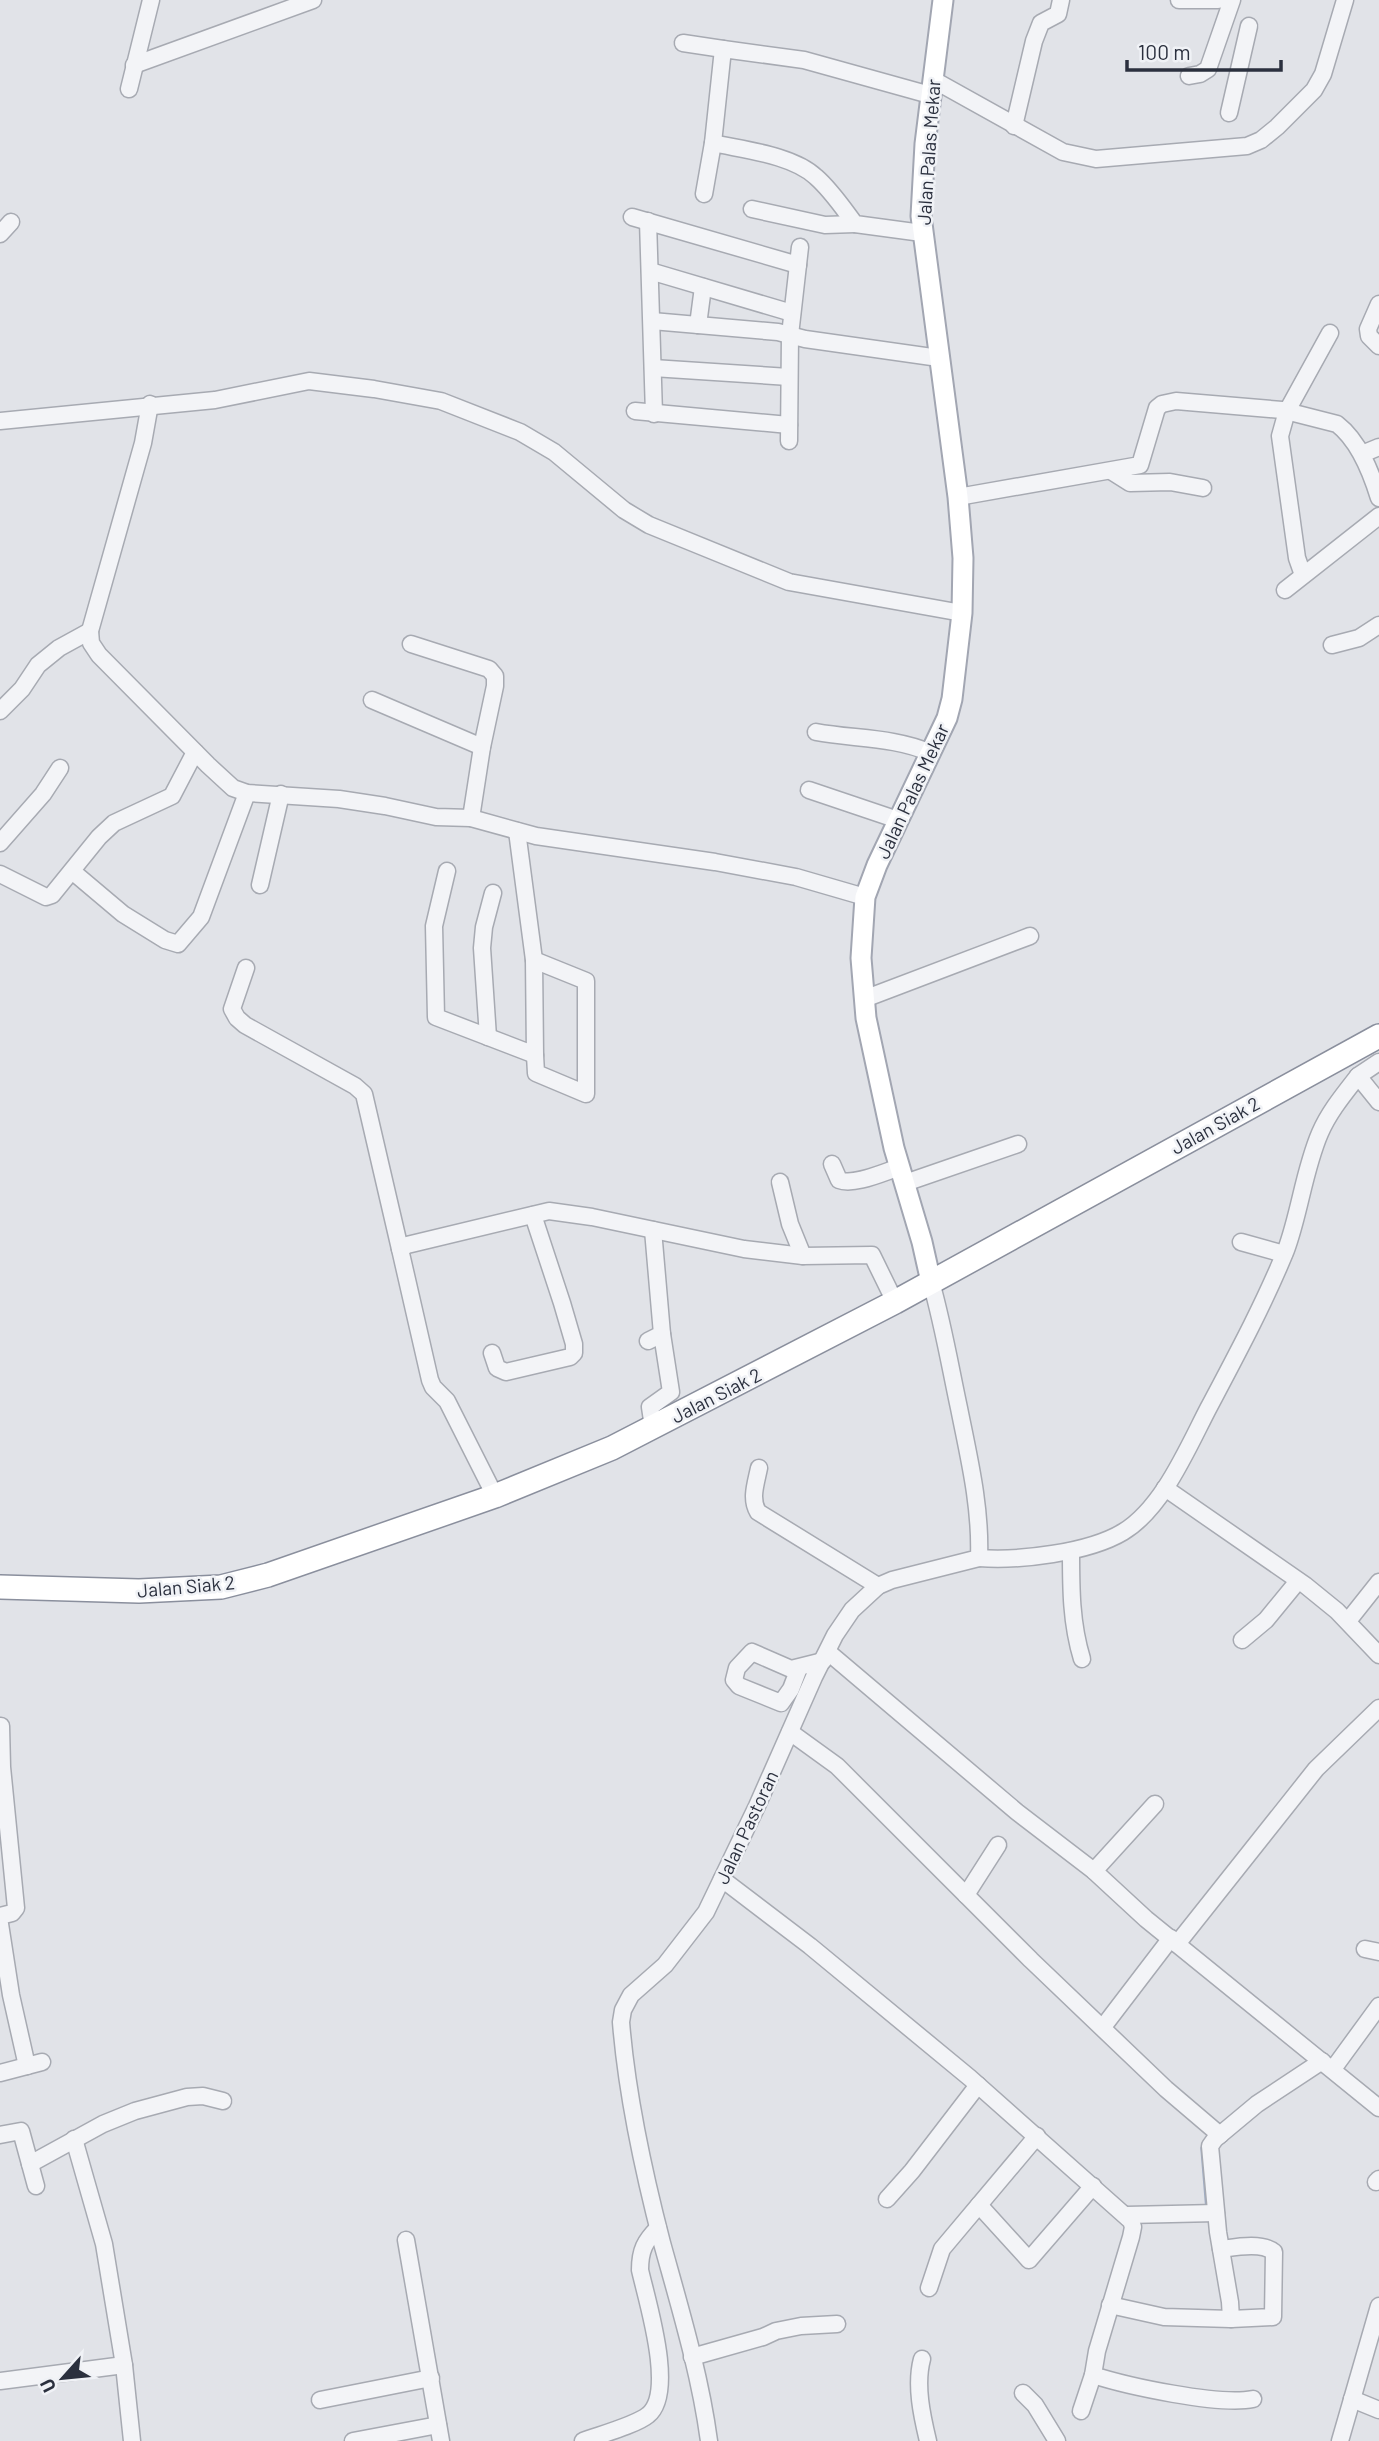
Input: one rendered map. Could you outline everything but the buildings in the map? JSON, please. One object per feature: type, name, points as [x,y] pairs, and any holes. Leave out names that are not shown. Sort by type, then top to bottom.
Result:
[{"type":"highway","name":"Jalan Siak 2","points":[[0,1587],[139,1591],[221,1587],[268,1575],[495,1496],[612,1448],[895,1303],[1379,1036]]},
{"type":"main road","name":"Jalan Palas Mekar","points":[[931,1282],[902,1175],[869,1031],[862,958],[865,897],[947,718],[952,699],[962,613],[963,558],[958,497],[922,233],[931,87],[943,0]]},
{"type":"street","points":[[128,89],[150,3],[165,0]]},
{"type":"street","points":[[134,65],[313,0]]},
{"type":"street","points":[[1014,126],[1034,41],[1041,23],[1058,14],[1061,0]]},
{"type":"street","points":[[1179,0],[1218,0]]},
{"type":"street","points":[[1189,76],[1208,69],[1232,0]]},
{"type":"street","points":[[683,43],[804,60],[931,87],[1063,152],[1096,159],[1247,146],[1262,140],[1314,90],[1324,74],[1345,0]]},
{"type":"street","points":[[1220,35],[1247,34],[1229,113]]},
{"type":"street","points":[[704,194],[713,143],[723,50]]},
{"type":"street","points":[[713,143],[773,156],[802,167],[816,177],[855,224]]},
{"type":"street","points":[[751,209],[825,226],[855,224],[922,233]]},
{"type":"street","points":[[654,414],[650,271],[640,219],[798,265]]},
{"type":"street","points":[[635,411],[789,433],[790,335],[800,247]]},
{"type":"street","points":[[650,271],[792,313]]},
{"type":"street","points":[[698,325],[703,286]]},
{"type":"street","points":[[1379,304],[1368,330],[1369,336],[1379,346]]},
{"type":"street","points":[[652,321],[790,335],[939,358]]},
{"type":"street","points":[[1303,575],[1297,558],[1280,436],[1287,411],[1330,333]]},
{"type":"street","points":[[653,368],[789,377]]},
{"type":"street","points":[[0,421],[150,404],[215,400],[309,381],[374,388],[441,401],[520,432],[554,452],[624,510],[649,526],[789,582],[962,613]]},
{"type":"street","points":[[958,497],[1135,466],[1143,461],[1157,408],[1169,402],[1287,411],[1337,424],[1344,429],[1362,454],[1378,494]]},
{"type":"street","points":[[150,404],[143,443],[90,631],[91,643],[99,655],[233,788],[247,793],[281,794],[385,806],[436,817],[471,818],[517,831],[796,877],[865,897]]},
{"type":"street","points":[[1362,454],[1379,447]]},
{"type":"street","points":[[1111,471],[1130,483],[1170,482],[1203,488]]},
{"type":"street","points":[[1284,590],[1379,516]]},
{"type":"street","points":[[1332,645],[1359,638],[1379,625]]},
{"type":"street","points":[[0,711],[22,689],[38,665],[59,648],[90,631]]},
{"type":"street","points":[[411,644],[489,669],[495,676],[471,818]]},
{"type":"street","points":[[372,700],[482,747]]},
{"type":"street","points":[[816,732],[885,740],[931,753]]},
{"type":"street","points":[[0,874],[46,897],[52,895],[99,837],[114,823],[172,796],[195,752]]},
{"type":"street","points":[[0,843],[43,794],[60,768]]},
{"type":"street","points":[[809,790],[898,820]]},
{"type":"street","points":[[72,871],[123,914],[165,940],[178,944],[201,917],[247,793]]},
{"type":"street","points":[[260,885],[281,794]]},
{"type":"street","points":[[517,831],[534,960],[536,1073],[586,1094],[586,981],[534,960]]},
{"type":"street","points":[[447,871],[434,926],[436,1017],[535,1055]]},
{"type":"street","points":[[488,1037],[482,948],[484,927],[493,893]]},
{"type":"street","points":[[864,999],[1030,936]]},
{"type":"street","points":[[246,968],[232,1009],[237,1018],[355,1086],[364,1094],[430,1380],[447,1401],[495,1496]]},
{"type":"street","name":"Jalan Pastoran","points":[[709,2441],[692,2357],[633,2119],[621,2022],[623,2010],[631,1995],[665,1965],[706,1912],[835,1635],[852,1610],[878,1586],[913,1573],[979,1558],[1071,1551],[1109,1539],[1125,1531],[1165,1488],[1234,1359],[1284,1254],[1319,1135],[1327,1117],[1358,1076],[1379,1062]]},
{"type":"street","points":[[1358,1076],[1379,1102]]},
{"type":"street","points":[[832,1164],[839,1180],[855,1181],[902,1175],[1018,1144]]},
{"type":"street","points":[[780,1182],[790,1224],[803,1256]]},
{"type":"street","points":[[400,1249],[412,1243],[549,1211],[592,1217],[744,1249],[803,1256],[872,1255],[895,1303]]},
{"type":"street","points":[[492,1353],[497,1368],[506,1372],[570,1357],[574,1353],[565,1313],[533,1215]]},
{"type":"street","points":[[653,1230],[655,1337],[671,1392],[650,1407],[653,1427]]},
{"type":"street","points":[[1241,1242],[1284,1254]]},
{"type":"street","points":[[931,1282],[943,1324],[974,1481],[980,1527],[979,1558]]},
{"type":"street","points":[[759,1468],[753,1498],[758,1512],[878,1586]]},
{"type":"street","points":[[1165,1488],[1298,1581],[1348,1621],[1379,1655]]},
{"type":"street","points":[[1071,1551],[1072,1614],[1082,1659]]},
{"type":"street","points":[[1242,1640],[1266,1620],[1298,1581]]},
{"type":"street","points":[[1348,1621],[1379,1582]]},
{"type":"street","points":[[799,1668],[826,1656],[1017,1812],[1094,1871],[1146,1919],[1379,2108]]},
{"type":"street","points":[[1103,2027],[1317,1769],[1379,1708]]},
{"type":"street","points":[[1,1726],[7,1869],[16,1908],[7,1914]]},
{"type":"street","points":[[790,1732],[837,1766],[1031,1961],[1166,2089],[1220,2134]]},
{"type":"street","points":[[1094,1871],[1155,1804]]},
{"type":"street","points":[[966,1895],[998,1845]]},
{"type":"street","points":[[722,1879],[820,1955],[978,2085],[1127,2215],[1133,2227],[1131,2236],[1081,2411]]},
{"type":"street","points":[[0,1924],[11,1995],[35,2064],[0,2073]]},
{"type":"street","points":[[1231,2319],[1209,2146],[1257,2104],[1328,2065],[1379,2006]]},
{"type":"street","points":[[887,2199],[978,2085]]},
{"type":"street","points":[[30,2164],[74,2139],[135,2111],[187,2097],[203,2096],[223,2101]]},
{"type":"street","points":[[0,2135],[22,2131],[36,2186]]},
{"type":"street","points":[[929,2288],[942,2249],[1037,2136]]},
{"type":"street","points":[[74,2139],[104,2244],[124,2365],[132,2441]]},
{"type":"street","points":[[979,2205],[1029,2260],[1093,2186]]},
{"type":"street","points":[[1127,2215],[1216,2213]]},
{"type":"street","points":[[583,2441],[647,2417],[657,2406],[660,2363],[640,2270],[640,2258],[643,2243],[658,2228]]},
{"type":"street","points":[[353,2441],[439,2433],[405,2240]]},
{"type":"street","points":[[1110,2305],[1164,2317],[1273,2317],[1274,2252],[1260,2247],[1221,2249]]},
{"type":"street","points":[[1340,2441],[1379,2306]]},
{"type":"street","points":[[692,2357],[764,2337],[776,2330],[837,2324]]},
{"type":"street","points":[[922,2359],[920,2380],[928,2441]]},
{"type":"street","points":[[0,2381],[124,2365]]},
{"type":"street","points":[[1093,2375],[1187,2395],[1234,2400],[1253,2399]]},
{"type":"street","points":[[320,2400],[431,2378]]},
{"type":"street","points":[[1023,2393],[1035,2405],[1057,2441]]},
{"type":"street","points":[[1352,2399],[1379,2410]]},
{"type":"waterway","points":[[1205,2145],[1202,2148],[1207,2209]]}]
